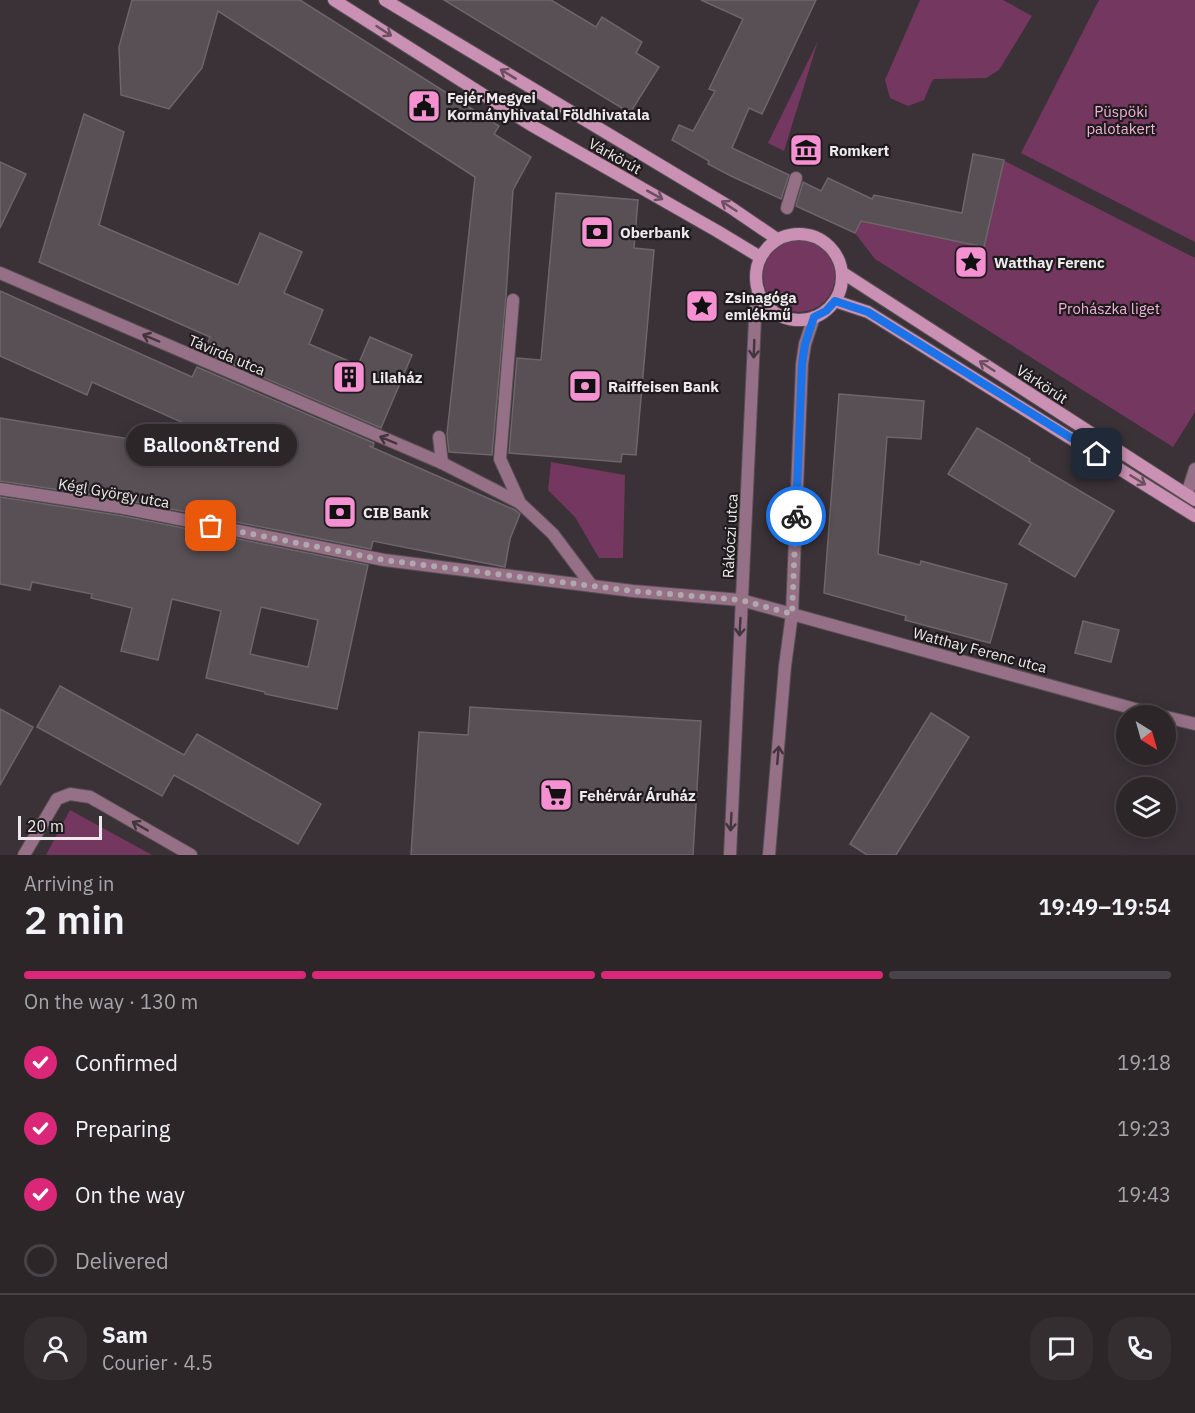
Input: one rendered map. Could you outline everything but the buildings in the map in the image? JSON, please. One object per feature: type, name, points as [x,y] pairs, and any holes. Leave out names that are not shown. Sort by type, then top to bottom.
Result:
[{"type":"street","name":"Várkörút","points":[[334,0],[531,125],[760,258]]},
{"type":"street","name":"Várkörút","points":[[385,0],[730,207],[777,239]]},
{"type":"street","points":[[787,208],[796,178]]},
{"type":"street","points":[[791,234],[806,234],[819,238],[831,247],[839,259],[843,273],[841,288],[835,301],[826,311],[801,320],[787,318],[774,312],[764,303],[758,290],[757,268],[760,258],[777,239],[791,234]]},
{"type":"street","name":"Távirda utca","points":[[0,273],[442,463],[520,503]]},
{"type":"street","name":"Várkörút","points":[[843,273],[1191,497]]},
{"type":"street","name":"Rákóczi utca","points":[[730,855],[758,290]]},
{"type":"street","points":[[513,300],[500,459],[520,503],[553,534],[592,586]]},
{"type":"street","name":"Várkörút","points":[[835,301],[868,312],[1195,516]]},
{"type":"street","points":[[769,855],[785,666],[792,614],[802,364],[805,344],[814,317]]},
{"type":"street","points":[[439,437],[442,463]]},
{"type":"street","points":[[1191,497],[1195,469]]},
{"type":"street","name":"Kégl György utca","points":[[0,489],[124,508],[384,560],[592,586],[741,600],[792,614]]},
{"type":"street","name":"Watthay Ferenc utca","points":[[792,614],[1124,705]]},
{"type":"street","points":[[1176,719],[1195,724]]},
{"type":"street","points":[[24,855],[57,799],[70,794],[90,797],[191,855]]},
{"type":"green space","points":[[920,0],[1003,0],[1032,16],[999,70],[986,78],[934,79],[924,100],[908,106],[890,98],[885,80]]},
{"type":"green space","name":"Püspöki palotakert","points":[[1099,0],[1195,0],[1195,242],[1021,153]]},
{"type":"green space","points":[[818,41],[784,151],[768,143]]},
{"type":"green space","name":"Prohászka liget","points":[[1003,160],[1195,258],[1195,412],[1173,447],[875,259],[855,233],[861,221],[984,247]]},
{"type":"green space","points":[[806,240],[825,250],[833,262],[835,276],[833,290],[825,302],[813,310],[792,312],[773,302],[765,290],[763,269],[773,250],[785,242]]},
{"type":"green space","points":[[551,462],[625,475],[623,558],[599,558],[575,517],[548,490]]},
{"type":"green space","points":[[70,810],[152,855],[46,855]]},
{"type":"way so far","points":[[211,526],[384,560],[633,591],[741,600],[792,614],[796,516]]},
{"type":"place","name":"Fejér Megyei Kormányhivatal Földhivatala","points":[[424,106]]},
{"type":"place","name":"Romkert","points":[[806,150]]},
{"type":"place","name":"Oberbank","points":[[597,232]]},
{"type":"place","name":"Watthay Ferenc","points":[[971,262]]},
{"type":"place","name":"Zsinagóga emlékmű","points":[[702,306]]},
{"type":"place","name":"Lilaház","points":[[349,377]]},
{"type":"place","name":"Raiffeisen Bank","points":[[585,386]]},
{"type":"place","name":"CIB Bank","points":[[340,512]]},
{"type":"place","name":"Balloon&Trend","points":[[211,526]]},
{"type":"place","name":"Fehérvár Áruház","points":[[556,795]]},
{"type":"route","points":[[796,516],[802,364],[805,344],[814,317],[826,311],[835,301],[868,312],[1097,454]]}]
